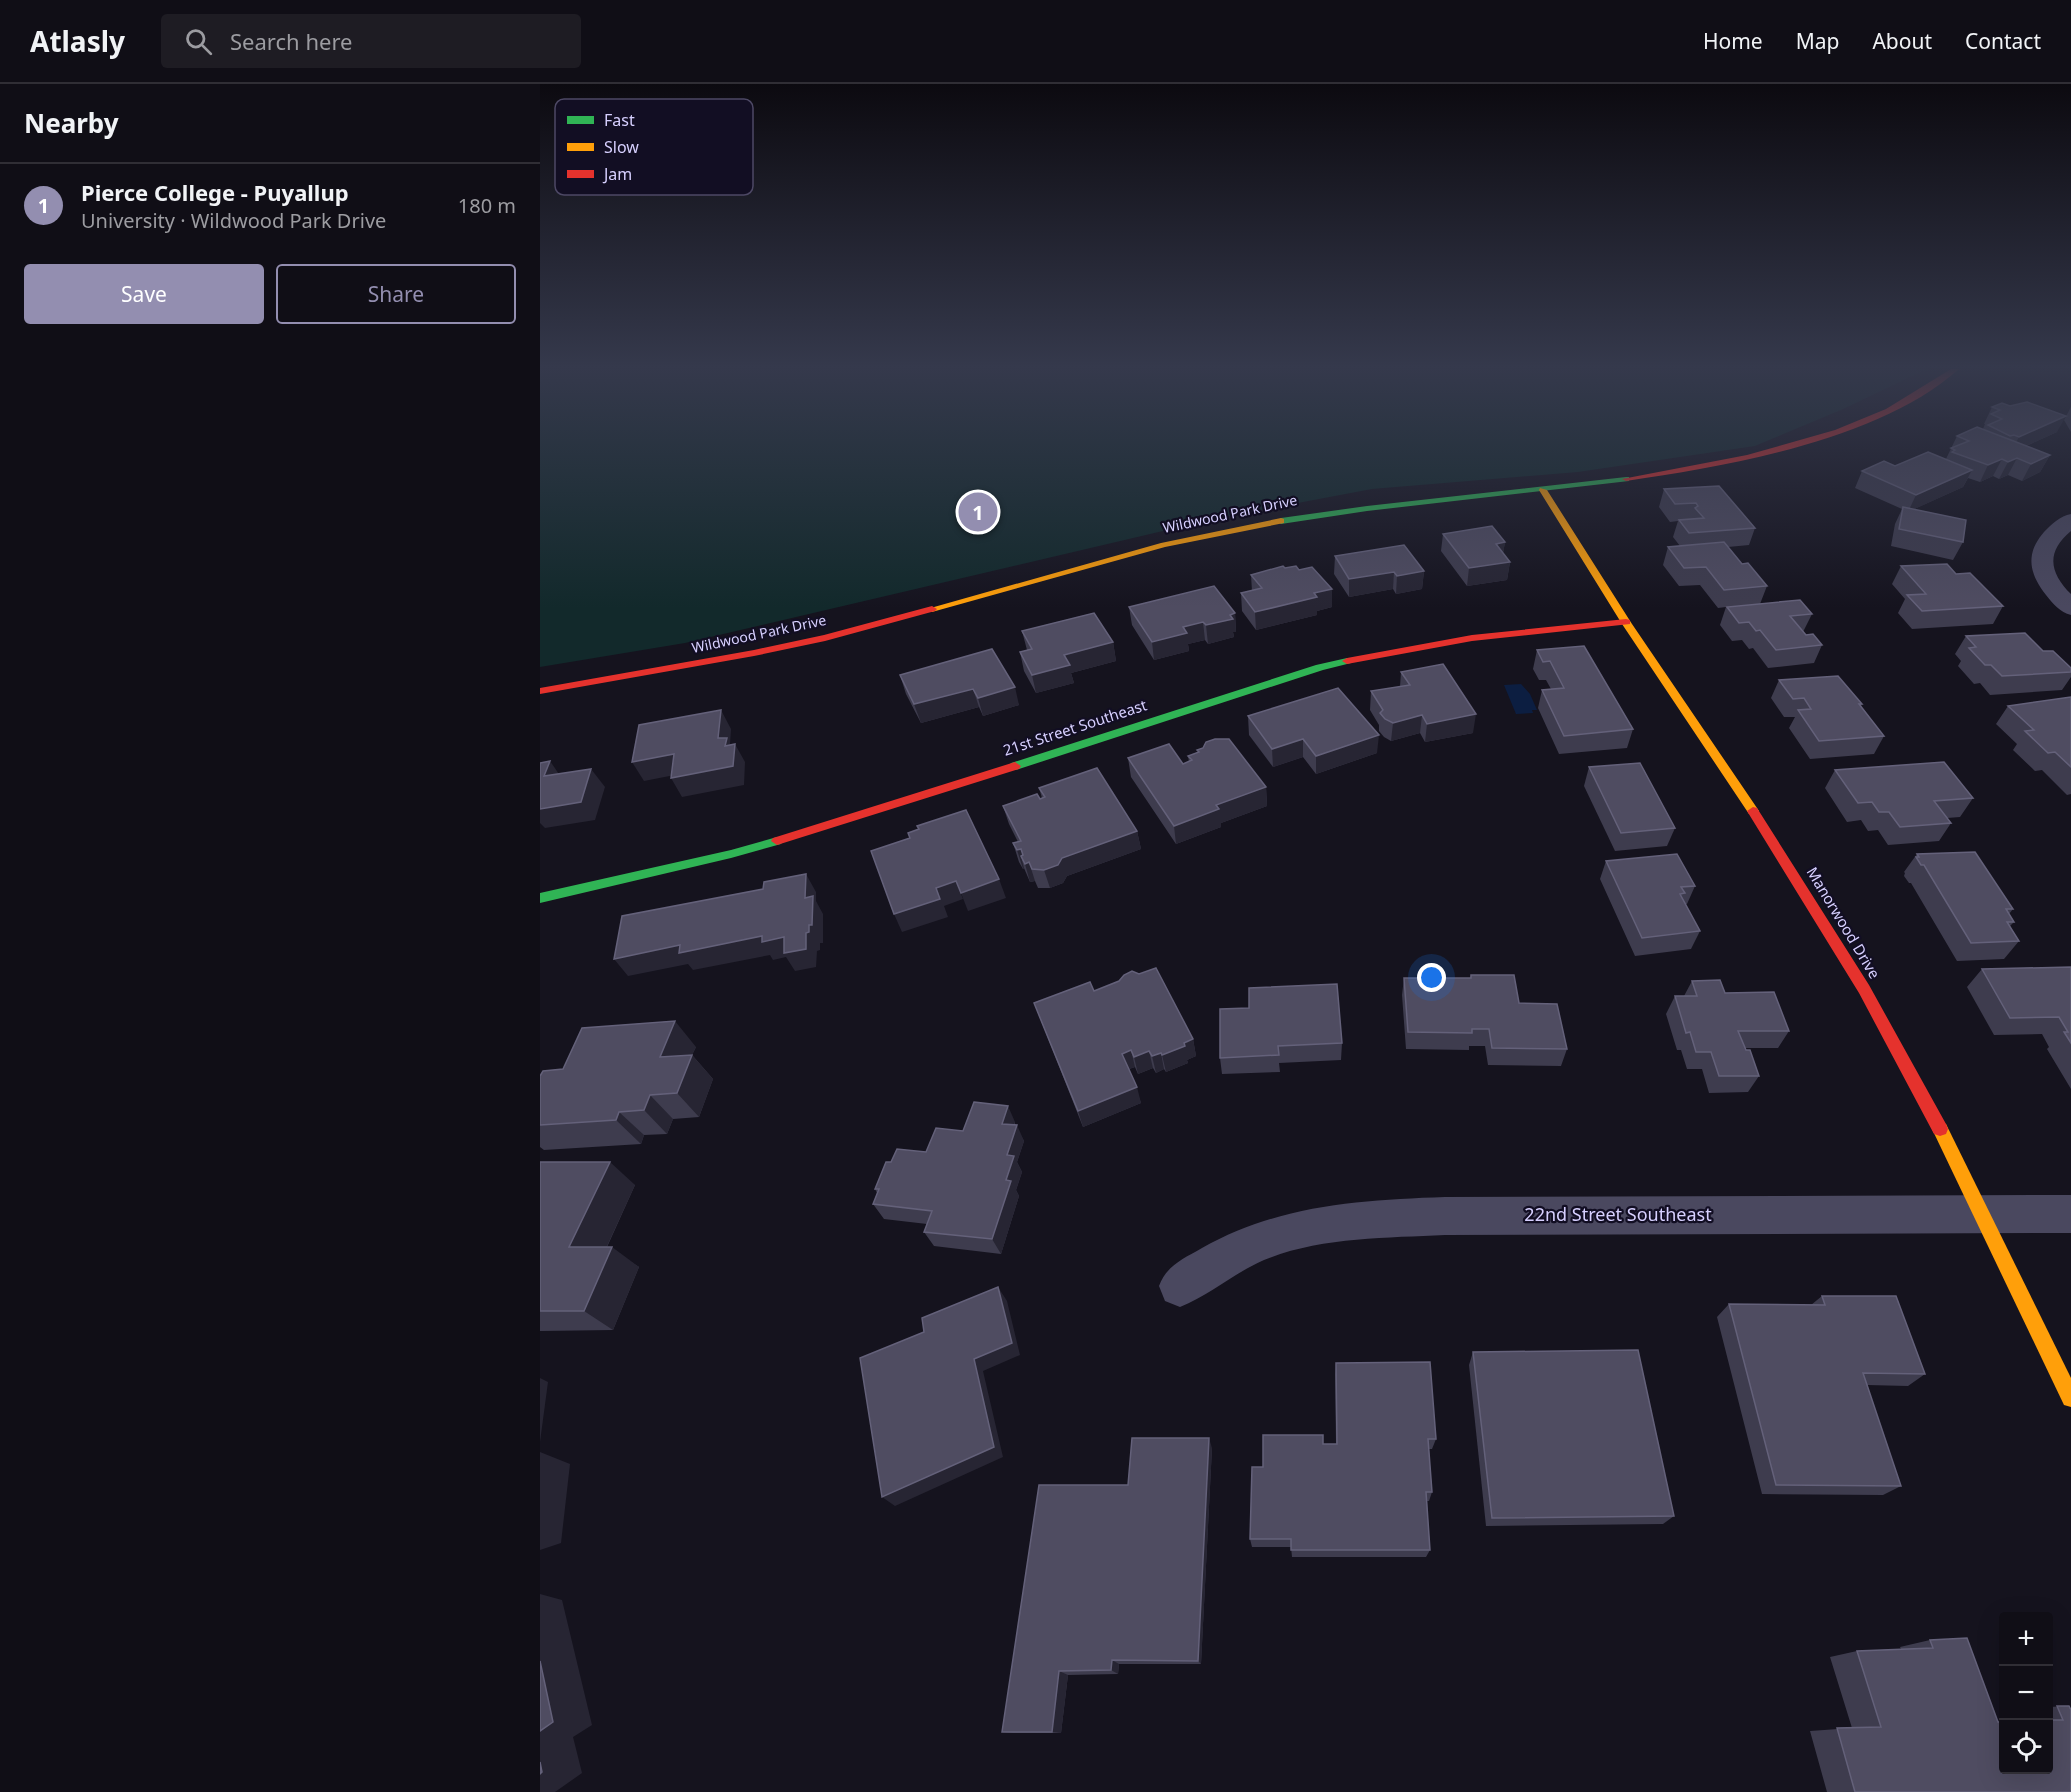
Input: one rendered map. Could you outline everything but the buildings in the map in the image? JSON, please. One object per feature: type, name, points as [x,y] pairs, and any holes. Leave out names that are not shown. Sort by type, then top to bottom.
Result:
[{"type":"street","name":"Wildwood Park Drive","points":[[540,691],[825,638],[1164,545],[1245,526],[1359,507],[1543,490],[1693,468],[1770,449]]},
{"type":"street","name":"Manorwood Drive","points":[[1543,490],[1626,622],[1757,814],[1833,935],[1916,1084],[1983,1213],[2071,1398]]},
{"type":"street","points":[[2071,520],[2045,543],[2041,556],[2042,569],[2060,597],[2071,608]]},
{"type":"street","name":"21st Street Southeast","points":[[540,898],[710,859],[823,828],[1330,664],[1469,637],[1626,622]]},
{"type":"street","name":"22nd Street Southeast","points":[[1180,1286],[1217,1262],[1253,1244],[1294,1232],[1386,1218],[2071,1214]]},
{"type":"green space","points":[[540,449],[1737,449],[1578,472],[1372,489],[1214,519],[685,643],[540,667]]},
{"type":"water","points":[[1521,684],[1530,694],[1537,710],[1532,710],[1533,713],[1516,714],[1504,685]]},
{"type":"traffic: fast","points":[[1281,521],[1367,508],[1626,479]]},
{"type":"traffic: fast","points":[[1015,766],[1320,667],[1347,661]]},
{"type":"traffic: fast","points":[[540,898],[731,854],[777,841]]},
{"type":"traffic: slow","points":[[1543,490],[1627,624],[1753,811]]},
{"type":"traffic: slow","points":[[932,609],[1164,545],[1281,521]]},
{"type":"traffic: slow","points":[[1940,1129],[2071,1398]]},
{"type":"traffic: jam","points":[[1626,479],[1685,470],[1780,449]]},
{"type":"traffic: jam","points":[[540,691],[754,653],[825,638],[932,609]]},
{"type":"traffic: jam","points":[[1347,661],[1472,638],[1626,622]]},
{"type":"traffic: jam","points":[[777,841],[1015,766]]},
{"type":"traffic: jam","points":[[1753,811],[1864,989],[1940,1129]]},
{"type":"place","name":"Pierce College - Puyallup","points":[[978,512]]}]
